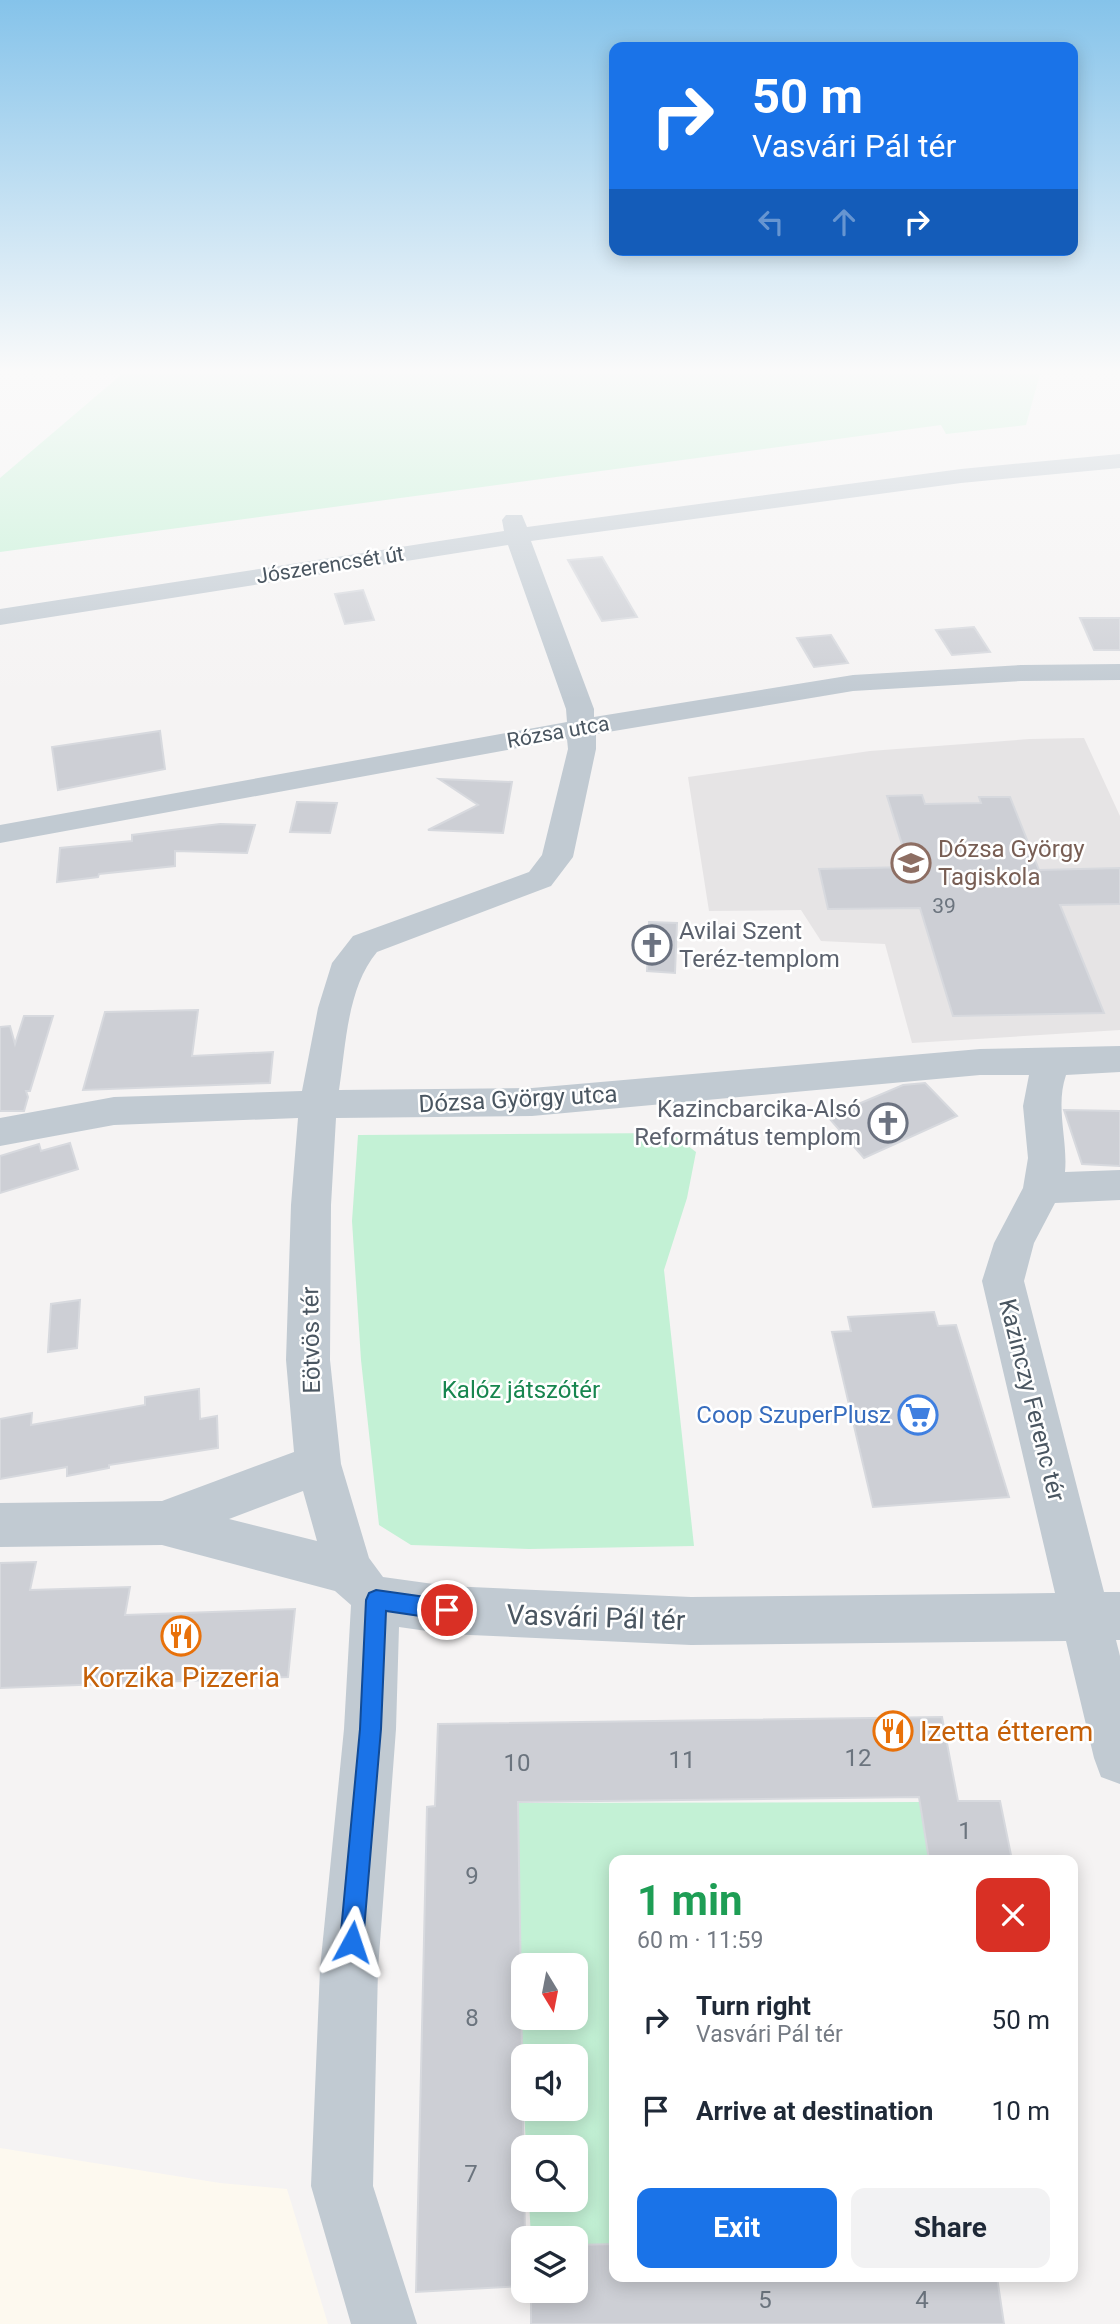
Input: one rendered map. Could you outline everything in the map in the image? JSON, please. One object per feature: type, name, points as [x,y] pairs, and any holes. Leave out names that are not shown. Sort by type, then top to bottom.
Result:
[{"type":"street","name":"Jószerencsét út","points":[[0,602],[820,482]]},
{"type":"street","name":"Jószerencsét út","points":[[0,617],[515,528],[906,482]]},
{"type":"street","name":"Eötvös tér","points":[[363,1585],[318,1464],[308,1360],[310,1205],[318,1105],[335,1008],[349,963],[365,944],[540,879],[557,857],[582,749],[580,709],[515,528]]},
{"type":"street","name":"Rózsa utca","points":[[0,834],[692,708],[853,683],[1021,673],[1120,672]]},
{"type":"street","name":"Dózsa György utca","points":[[0,1132],[114,1111],[532,1102],[980,1062],[1120,1059]]},
{"type":"street","points":[[1052,1062],[1045,1082],[1042,1106],[1047,1158],[1043,1188],[1120,1185]]},
{"type":"street","name":"Kazinczy Ferenc tér","points":[[1043,1188],[1014,1243],[1003,1281],[1103,1617],[1120,1758]]},
{"type":"street","points":[[0,1525],[162,1523],[318,1464]]},
{"type":"street","name":"Vasvári Pál tér","points":[[162,1523],[285,1557],[363,1585],[447,1610],[691,1621],[1103,1617]]},
{"type":"street","points":[[363,1585],[370,1729],[349,1969],[342,2186],[384,2324]]},
{"type":"shaded area","name":"Dózsa György Tagiskola","points":[[1084,738],[1120,816],[1120,1030],[912,1043],[885,944],[821,941],[801,910],[709,911],[688,777],[870,751],[1030,739]]},
{"type":"shaded area","points":[[0,2148],[220,2183],[287,2189],[328,2324],[0,2324]]},
{"type":"green space","points":[[0,482],[515,482],[0,552]]},
{"type":"green space","name":"Kalóz játszótér","points":[[671,1133],[696,1152],[687,1198],[664,1270],[694,1546],[529,1549],[411,1545],[379,1525],[361,1360],[352,1221],[358,1135]]},
{"type":"green space","points":[[920,1802],[928,1855],[609,1855],[609,2245],[588,2245],[588,2226],[530,2226],[530,2212],[588,2212],[588,2135],[525,2135],[525,2121],[588,2121],[588,2044],[522,2044],[522,2030],[588,2030],[588,1953],[521,1953],[518,1803]]},
{"type":"building","points":[[602,557],[637,617],[602,621],[568,560]]},
{"type":"building","points":[[363,590],[374,620],[345,624],[335,594]]},
{"type":"building","points":[[1080,618],[1120,618],[1120,650],[1094,650]]},
{"type":"building","points":[[974,627],[990,652],[952,655],[936,630]]},
{"type":"building","points":[[831,635],[848,663],[814,667],[797,638]]},
{"type":"building","points":[[160,731],[165,769],[58,790],[52,747]]},
{"type":"building","points":[[439,779],[512,782],[503,833],[428,830],[478,805]]},
{"type":"building","name":"Dózsa György Tagiskola","points":[[922,795],[925,804],[981,803],[979,797],[1010,797],[1039,870],[1120,868],[1120,904],[1060,905],[1104,1013],[953,1016],[920,908],[828,909],[819,869],[909,867],[887,796]]},
{"type":"building","points":[[297,802],[337,803],[330,833],[290,832]]},
{"type":"building","points":[[220,824],[255,825],[247,853],[175,851],[175,866],[99,874],[98,877],[57,882],[60,848],[132,841],[132,835]]},
{"type":"building","name":"Avilai Szent Teréz-templom","points":[[649,922],[677,923],[675,973],[647,971]]},
{"type":"building","points":[[198,1010],[192,1056],[273,1052],[270,1083],[83,1090],[105,1012]]},
{"type":"building","points":[[24,1016],[53,1016],[30,1091],[26,1091],[28,1097],[24,1111],[0,1111],[0,1027],[10,1026],[15,1044]]},
{"type":"building","name":"Kazincbarcika-Alsó Református templom","points":[[925,1083],[957,1116],[864,1158],[828,1117],[903,1085]]},
{"type":"building","points":[[1064,1110],[1120,1111],[1120,1166],[1082,1164]]},
{"type":"building","points":[[70,1143],[78,1169],[0,1193],[0,1156],[39,1144],[41,1151]]},
{"type":"building","points":[[80,1300],[77,1348],[48,1352],[51,1304]]},
{"type":"building","name":"Coop SzuperPlusz","points":[[934,1312],[938,1326],[956,1325],[1009,1497],[873,1507],[832,1332],[851,1331],[848,1317]]},
{"type":"building","points":[[199,1389],[200,1419],[217,1416],[218,1448],[109,1465],[109,1468],[67,1476],[67,1467],[0,1479],[0,1419],[32,1413],[31,1425],[145,1405],[145,1397]]},
{"type":"building","points":[[36,1562],[30,1590],[130,1587],[125,1615],[295,1609],[288,1677],[0,1688],[0,1563]]},
{"type":"building","points":[[942,1717],[958,1801],[1000,1801],[1011,1855],[928,1855],[919,1797],[518,1802],[520,1953],[511,1953],[511,2030],[522,2030],[522,2044],[511,2044],[511,2121],[523,2121],[523,2135],[511,2135],[511,2212],[525,2212],[525,2226],[511,2226],[511,2287],[416,2292],[427,1807],[435,1806],[438,1724]]},
{"type":"building","points":[[609,2244],[609,2282],[998,2282],[1004,2324],[531,2324],[531,2303],[588,2303],[588,2245]]},
{"type":"place","name":"Dózsa György Tagiskola","points":[[911,863]]},
{"type":"place","name":"Avilai Szent Teréz-templom","points":[[652,945]]},
{"type":"place","name":"Kazincbarcika-Alsó Református templom","points":[[888,1123]]},
{"type":"place","name":"Coop SzuperPlusz","points":[[918,1415]]},
{"type":"place","name":"Korzika Pizzeria","points":[[181,1636]]},
{"type":"place","name":"Izetta étterem","points":[[893,1731]]},
{"type":"route","points":[[352,1942],[370,1729],[376,1600],[447,1610]]}]
